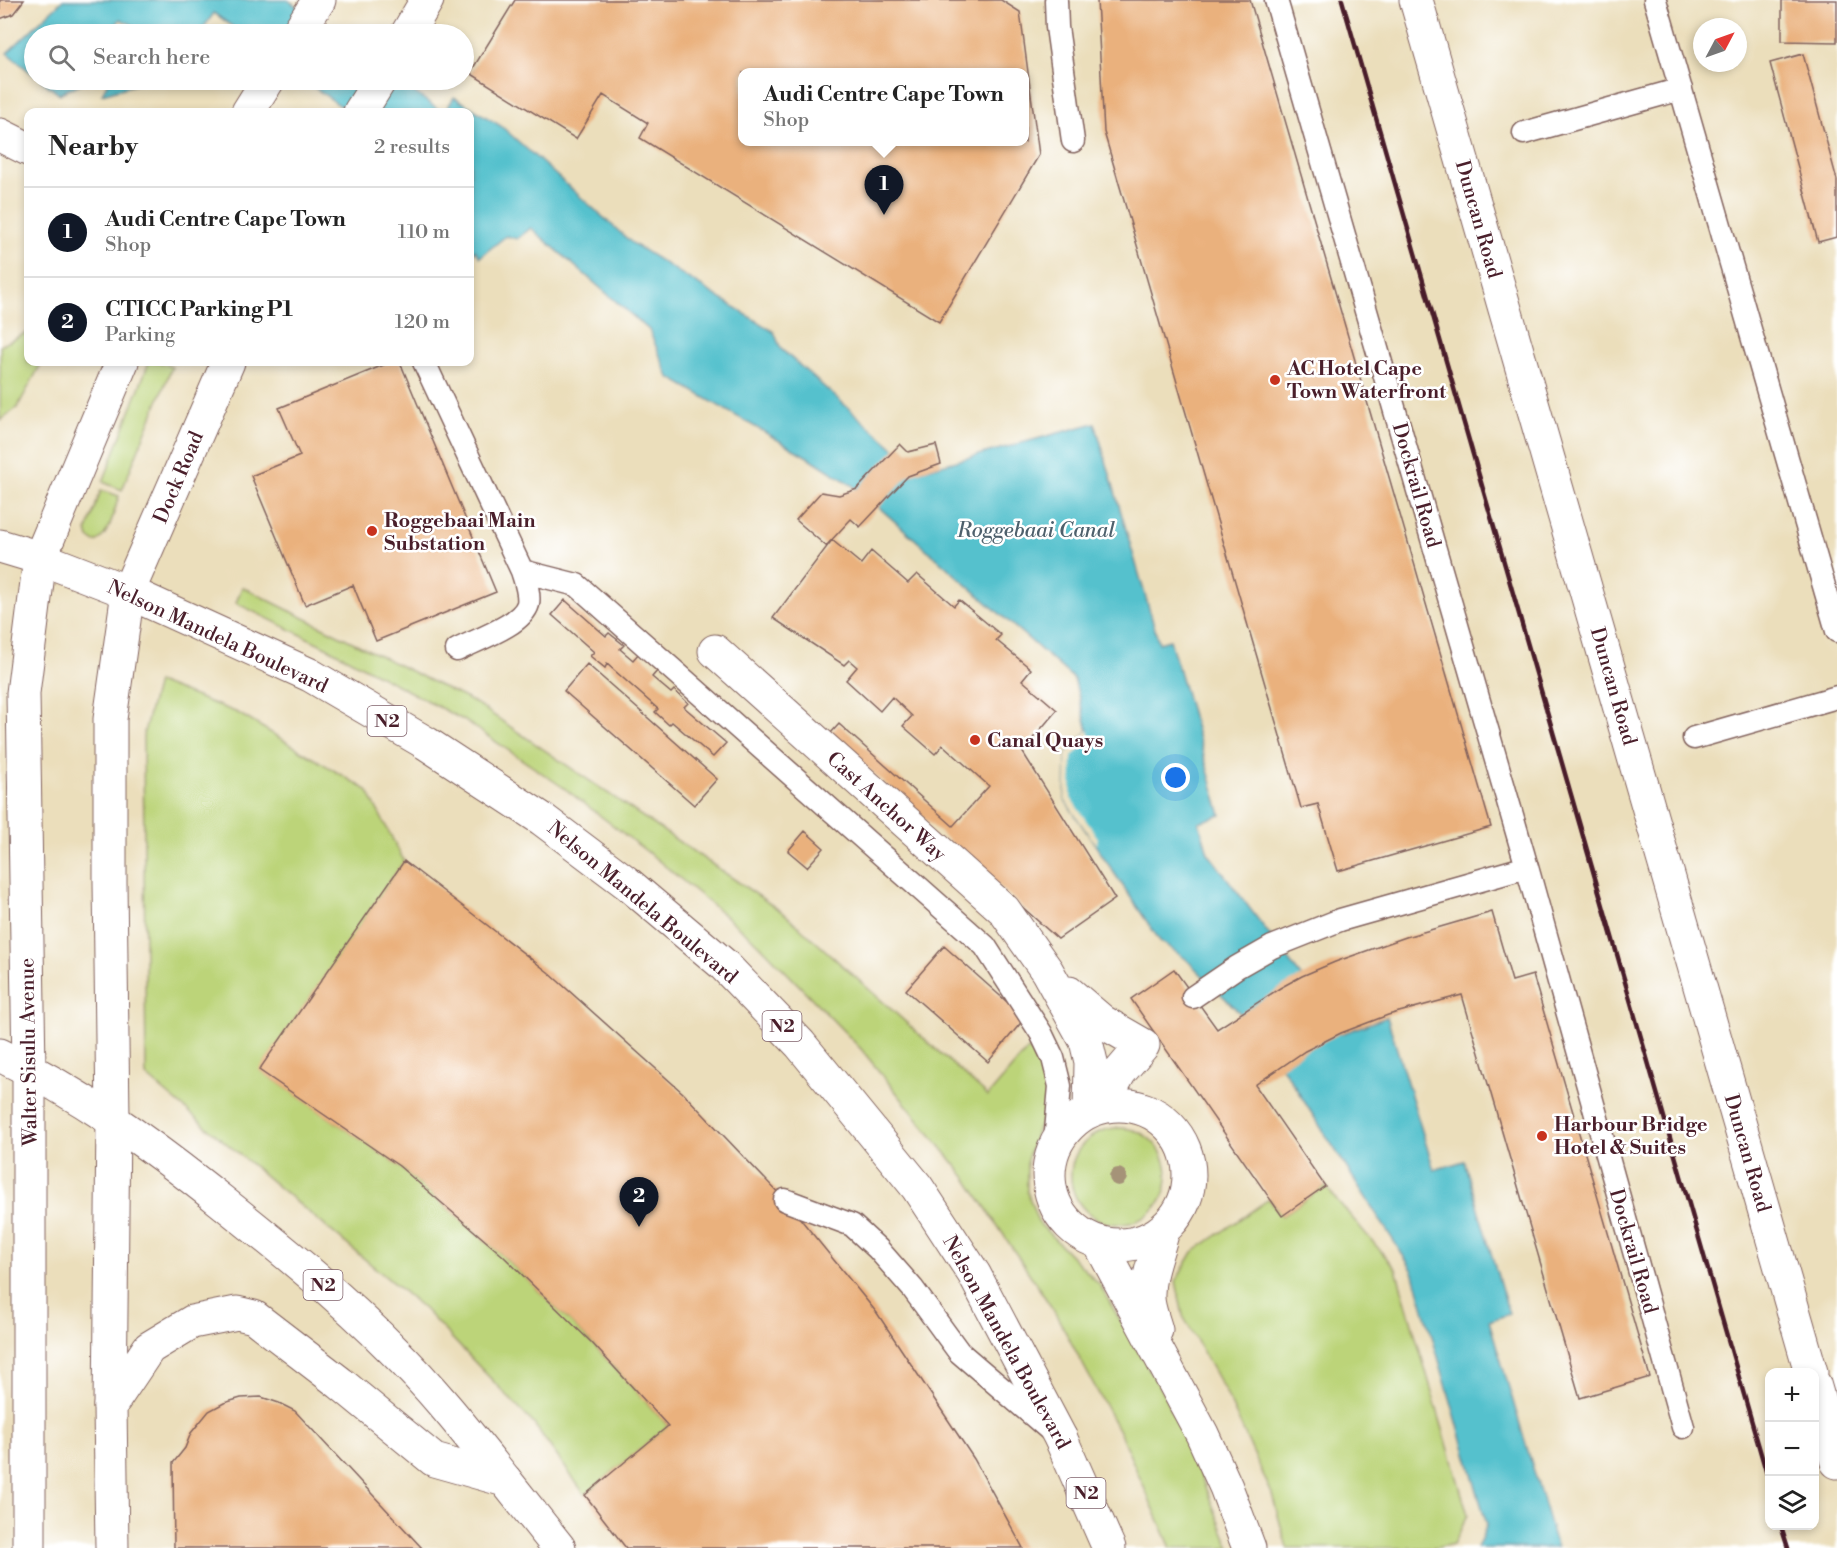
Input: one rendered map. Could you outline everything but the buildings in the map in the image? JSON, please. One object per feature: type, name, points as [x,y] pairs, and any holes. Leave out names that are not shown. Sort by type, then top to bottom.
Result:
[{"type":"main road","points":[[303,24],[319,0]]},
{"type":"main road","points":[[413,24],[427,0]]},
{"type":"main road","name":"Duncan Road","points":[[1416,0],[1810,1368]]},
{"type":"main road","points":[[362,108],[374,90]]},
{"type":"main road","points":[[0,135],[24,147]]},
{"type":"main road","points":[[40,558],[120,366]]},
{"type":"main road","name":"Dock Road","points":[[128,592],[226,366]]},
{"type":"main road","name":"Nelson Mandela Boulevard","points":[[0,546],[40,558],[128,592],[310,675],[426,743],[542,819],[627,884],[731,972],[800,1044],[917,1187],[974,1274],[1061,1439],[1109,1548]]},
{"type":"main road","name":"Walter Sisulu Avenue","points":[[29,1548],[29,1069],[22,693],[40,558]]},
{"type":"main road","points":[[112,1548],[110,1406],[114,1119],[110,719],[128,592]]},
{"type":"main road","name":"Cast Anchor Way","points":[[715,651],[1004,910],[1047,971],[1086,1041],[1091,1062],[1095,1109]]},
{"type":"main road","name":"Cast Anchor Way","points":[[1047,971],[1086,1010],[1120,1033],[1148,1038]]},
{"type":"main road","points":[[1095,1109],[1120,1072],[1148,1038]]},
{"type":"main road","points":[[1148,1038],[1146,1084],[1157,1116]]},
{"type":"main road","points":[[0,1055],[29,1069]]},
{"type":"main road","name":"N2","points":[[29,1069],[114,1119],[159,1151],[292,1257],[393,1349],[464,1429],[559,1548]]},
{"type":"main road","points":[[1112,1105],[1135,1106],[1157,1116],[1173,1130],[1185,1150],[1189,1171],[1187,1193],[1178,1213],[1163,1230],[1143,1241],[1121,1245],[1098,1242],[1077,1232],[1060,1214],[1050,1191],[1048,1167],[1055,1143],[1070,1124],[1095,1109],[1112,1105]]},
{"type":"main road","points":[[1163,1230],[1148,1295],[1149,1309],[1172,1377]]},
{"type":"main road","points":[[1098,1242],[1207,1445],[1249,1548]]},
{"type":"main road","points":[[110,1406],[149,1348],[192,1322],[237,1313],[254,1317],[340,1383],[434,1460],[513,1489]]},
{"type":"main road","points":[[1819,1398],[1837,1462]]},
{"type":"lane","points":[[1056,0],[1057,27],[1073,141]]},
{"type":"lane","name":"Dockrail Road","points":[[1276,0],[1527,867],[1683,1427]]},
{"type":"lane","points":[[1655,0],[1837,631]]},
{"type":"lane","points":[[1524,133],[1681,89]]},
{"type":"lane","points":[[426,366],[522,571],[527,588],[528,602],[523,613],[513,622],[457,650]]},
{"type":"lane","points":[[522,571],[577,585],[985,946],[1041,1033],[1053,1058],[1060,1086],[1055,1143]]},
{"type":"lane","points":[[1694,738],[1837,697]]},
{"type":"lane","points":[[1199,993],[1272,948],[1304,934],[1363,913],[1527,867]]},
{"type":"lane","points":[[785,1200],[852,1225],[878,1249],[913,1289],[959,1352],[1061,1439]]},
{"type":"green space","points":[[24,334],[24,366],[40,366],[17,408],[0,420],[0,346]]},
{"type":"green space","points":[[147,366],[172,367],[122,490],[103,482]]},
{"type":"green space","points":[[101,490],[119,496],[108,529],[95,542],[89,538],[87,531]]},
{"type":"green space","points":[[242,587],[477,704],[785,914],[988,1096],[1029,1048],[1043,1066],[1049,1083],[1051,1100],[1027,1160],[1027,1191],[1038,1222],[1099,1284],[1164,1395],[1230,1548],[1171,1548],[1120,1433],[1054,1311],[966,1178],[861,1049],[758,943],[654,857],[564,788],[465,721],[324,646],[236,603]]},
{"type":"green space","points":[[157,682],[238,713],[367,790],[404,861],[260,1070],[399,1166],[502,1255],[592,1343],[668,1426],[585,1495],[534,1424],[423,1308],[146,1076],[143,736]]},
{"type":"green space","points":[[1119,1128],[1137,1132],[1153,1142],[1163,1158],[1167,1176],[1163,1194],[1153,1210],[1137,1220],[1119,1224],[1101,1220],[1085,1210],[1075,1194],[1071,1176],[1075,1158],[1085,1142],[1101,1132]]},
{"type":"green space","points":[[1325,1186],[1396,1269],[1468,1515],[1453,1544],[1436,1548],[1287,1548],[1272,1494],[1226,1393],[1183,1316],[1176,1281],[1193,1252],[1269,1199],[1282,1216]]},
{"type":"water","points":[[63,0],[288,0],[321,24],[229,24],[214,13],[206,24],[131,24],[120,19],[117,24],[38,24]]},
{"type":"water","points":[[24,37],[24,67],[7,53]]},
{"type":"water","points":[[54,90],[67,90],[59,94]]},
{"type":"water","points":[[104,90],[116,90],[102,94]]},
{"type":"water","points":[[318,90],[411,90],[436,108],[343,108]]},
{"type":"water","name":"Roggebaai Canal","points":[[454,97],[472,108],[447,108]]},
{"type":"water","name":"Roggebaai Canal","points":[[474,109],[501,126],[632,243],[774,332],[781,349],[920,471],[1095,423],[1159,643],[1170,640],[1221,815],[1199,822],[1208,853],[1300,975],[1341,1034],[1387,1017],[1434,1170],[1464,1161],[1509,1314],[1489,1321],[1557,1548],[1477,1548],[1487,1525],[1413,1271],[1286,1073],[1239,1012],[1186,959],[1160,941],[1065,800],[1066,754],[1088,730],[1074,679],[858,489],[816,462],[669,377],[649,330],[531,228],[517,239],[506,236],[480,257],[475,250]]},
{"type":"pier","points":[[1088,730],[1091,737],[1072,757],[1071,798],[1098,838],[1096,845],[1065,800],[1066,754]]},
{"type":"railway","points":[[1342,0],[1767,1476]]},
{"type":"railway","points":[[1782,1530],[1788,1548]]},
{"type":"place","name":"Audi Centre Cape Town","points":[[884,215]]},
{"type":"place","name":"AC Hotel Cape Town Waterfront","points":[[1275,380]]},
{"type":"place","name":"Roggebaai Main Substation","points":[[372,531]]},
{"type":"place","name":"Canal Quays","points":[[975,740]]},
{"type":"place","name":"Harbour Bridge Hotel & Suites","points":[[1542,1136]]},
{"type":"place","name":"CTICC Parking P1","points":[[639,1227]]}]
